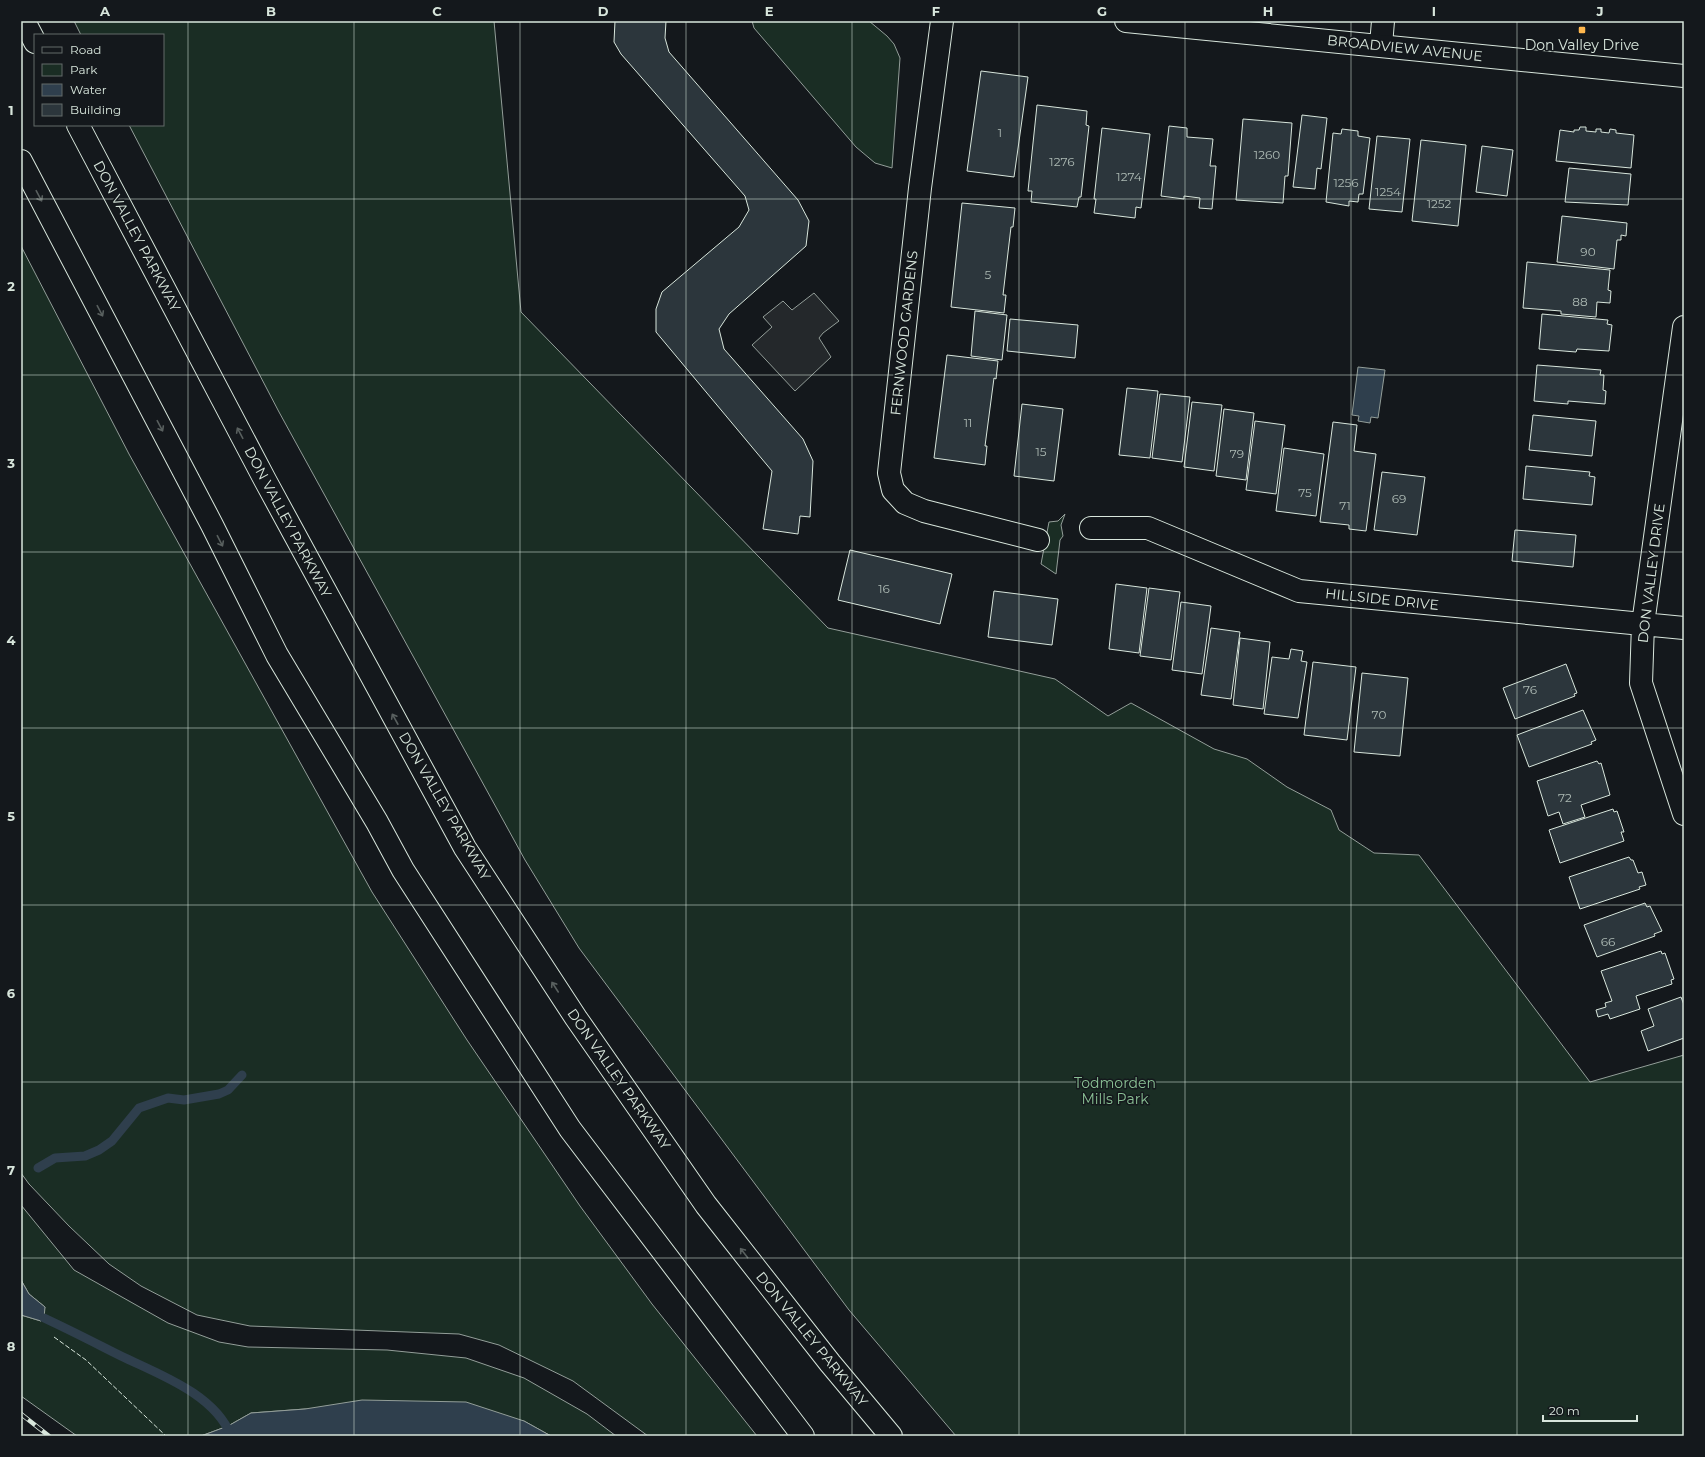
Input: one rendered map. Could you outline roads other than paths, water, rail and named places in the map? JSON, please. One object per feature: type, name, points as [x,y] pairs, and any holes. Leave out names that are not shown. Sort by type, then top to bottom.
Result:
[{"type":"main road","points":[[24,21],[34,40]]},
{"type":"main road","name":"FERNWOOD GARDENS","points":[[942,21],[923,165],[889,473],[893,490],[905,503],[924,511],[1038,540]]},
{"type":"main road","name":"BROADVIEW AVENUE","points":[[1126,21],[1684,76]]},
{"type":"main road","points":[[1381,45],[1383,21]]},
{"type":"main road","name":"DON VALLEY PARKWAY","points":[[79,126],[265,480],[466,848],[576,1018],[706,1205],[830,1363],[891,1436]]},
{"type":"main road","points":[[21,161],[212,526],[277,655],[377,822],[403,870],[570,1129],[803,1436]]},
{"type":"main road","name":"DON VALLEY DRIVE","points":[[1684,327],[1643,624],[1641,684],[1684,814]]},
{"type":"main road","name":"HILLSIDE DRIVE","points":[[1091,528],[1148,528],[1299,591],[1684,628]]},
{"type":"water","points":[[1358,367],[1385,370],[1378,418],[1371,417],[1370,423],[1358,421],[1359,416],[1352,415]]},
{"type":"water","points":[[21,1280],[29,1294],[45,1307],[44,1318],[41,1321],[21,1315]]},
{"type":"water","points":[[362,1400],[466,1402],[524,1421],[551,1436],[201,1436],[228,1426],[251,1413],[305,1409]]},
{"type":"waterway","points":[[38,1168],[55,1158],[85,1156],[99,1150],[112,1141],[139,1108],[168,1098],[184,1100],[219,1094],[228,1090],[242,1075]]},
{"type":"waterway","points":[[44,1318],[184,1387],[212,1408],[223,1421],[231,1436]]},
{"type":"railway","points":[[21,1414],[49,1436]]},
{"type":"place","name":"Don Valley Drive","points":[[1582,30]]},
{"type":"park label","name":"Todmorden Mills Park","points":[[1115,1092]]}]
